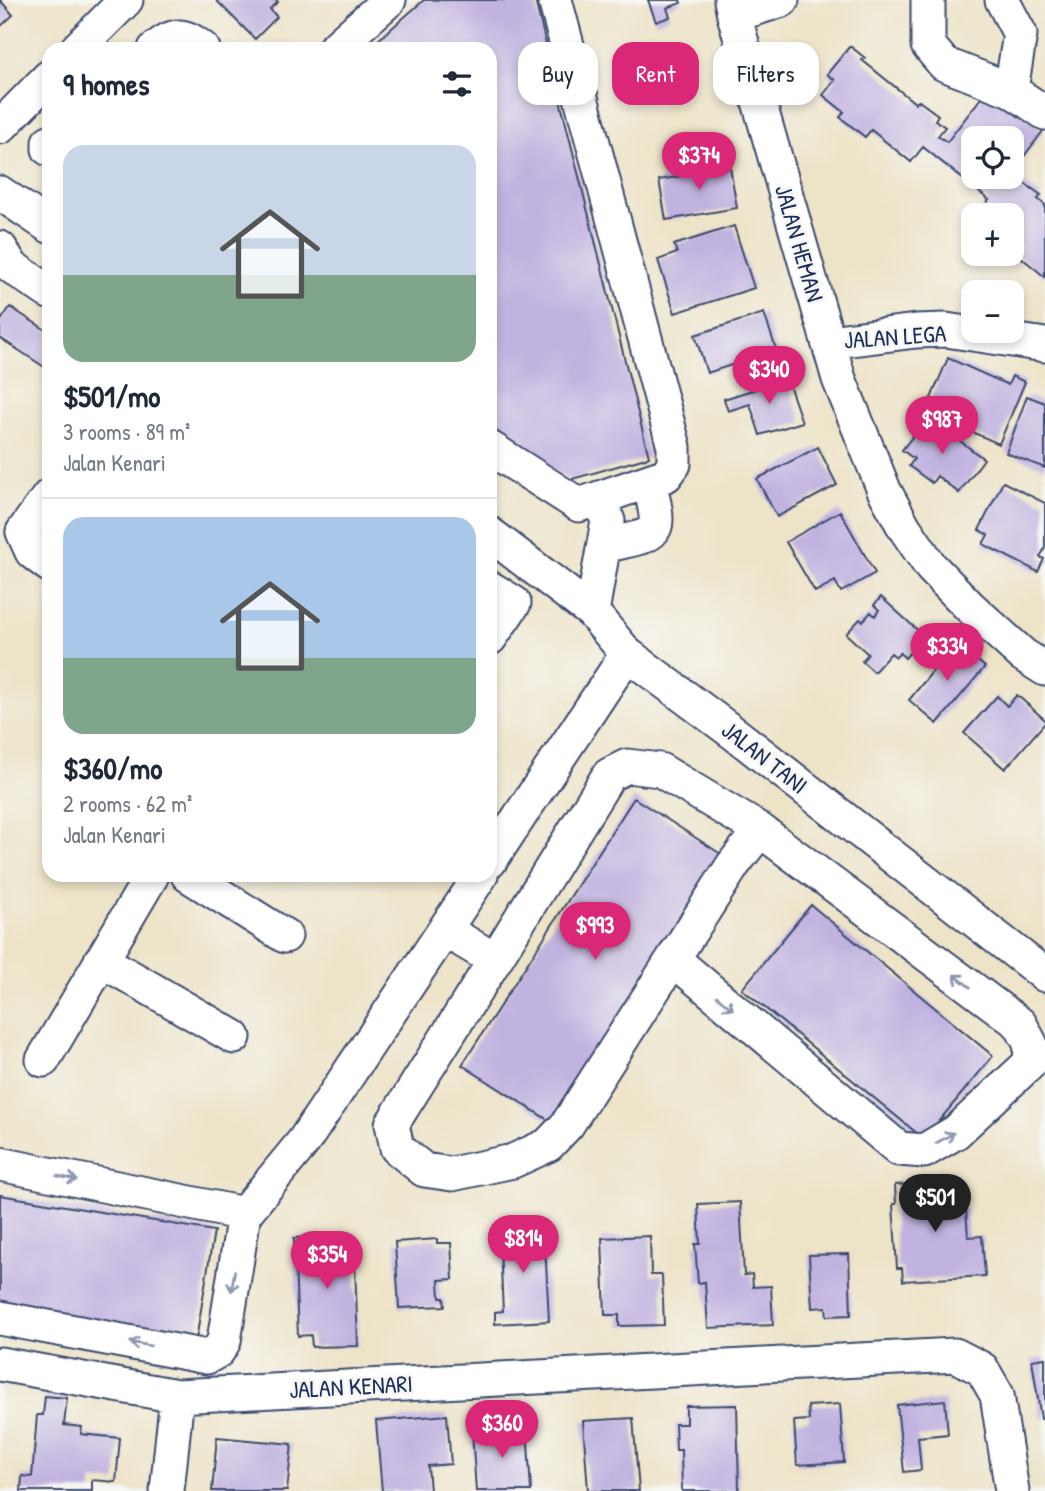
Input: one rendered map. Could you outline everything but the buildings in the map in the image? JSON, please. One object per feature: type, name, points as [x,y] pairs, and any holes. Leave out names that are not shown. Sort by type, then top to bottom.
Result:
[{"type":"street","points":[[84,42],[126,0]]},
{"type":"street","points":[[342,42],[389,0]]},
{"type":"street","points":[[497,452],[579,505],[666,475],[674,464],[674,447],[555,0]]},
{"type":"street","points":[[732,7],[782,0]]},
{"type":"street","points":[[928,0],[928,45],[944,64],[1010,90],[1045,113]]},
{"type":"street","points":[[1002,0],[1020,34],[1010,90]]},
{"type":"street","name":"JALAN HEMAN","points":[[732,7],[839,379],[884,490],[904,527],[931,567],[1023,655],[1045,669]]},
{"type":"street","points":[[164,42],[179,36],[194,42]]},
{"type":"street","points":[[0,127],[42,85]]},
{"type":"street","points":[[3,200],[42,222]]},
{"type":"street","points":[[0,248],[12,267],[42,287]]},
{"type":"street","name":"JALAN LEGA","points":[[828,342],[946,330],[1045,345]]},
{"type":"street","points":[[604,546],[647,535],[655,529],[657,518],[649,481]]},
{"type":"street","points":[[592,612],[608,521],[599,498]]},
{"type":"street","points":[[42,506],[23,532],[32,552],[42,560]]},
{"type":"street","name":"JALAN TANI","points":[[497,539],[592,612],[627,654],[736,734],[1045,975]]},
{"type":"street","points":[[497,592],[514,603],[497,628]]},
{"type":"street","points":[[497,851],[627,654]]},
{"type":"street","points":[[673,959],[899,1149],[924,1151],[956,1132],[1030,1063],[1031,1045],[1020,1024],[760,830],[660,770],[627,766],[609,775],[391,1124],[397,1148],[424,1170],[452,1174],[513,1161],[548,1145],[567,1125],[733,865],[760,830]]},
{"type":"street","points":[[43,1060],[148,882]]},
{"type":"street","points":[[199,882],[285,936]]},
{"type":"street","points":[[0,1318],[207,1357],[218,1351],[224,1341],[244,1214],[304,1141],[476,882]]},
{"type":"street","points":[[445,930],[495,960]]},
{"type":"street","points":[[101,960],[234,1037]]},
{"type":"street","points":[[0,1164],[244,1214]]},
{"type":"street","name":"JALAN KENARI","points":[[0,1364],[177,1396],[956,1355],[982,1369],[997,1395],[1012,1491]]},
{"type":"street","points":[[167,1491],[177,1396]]}]
